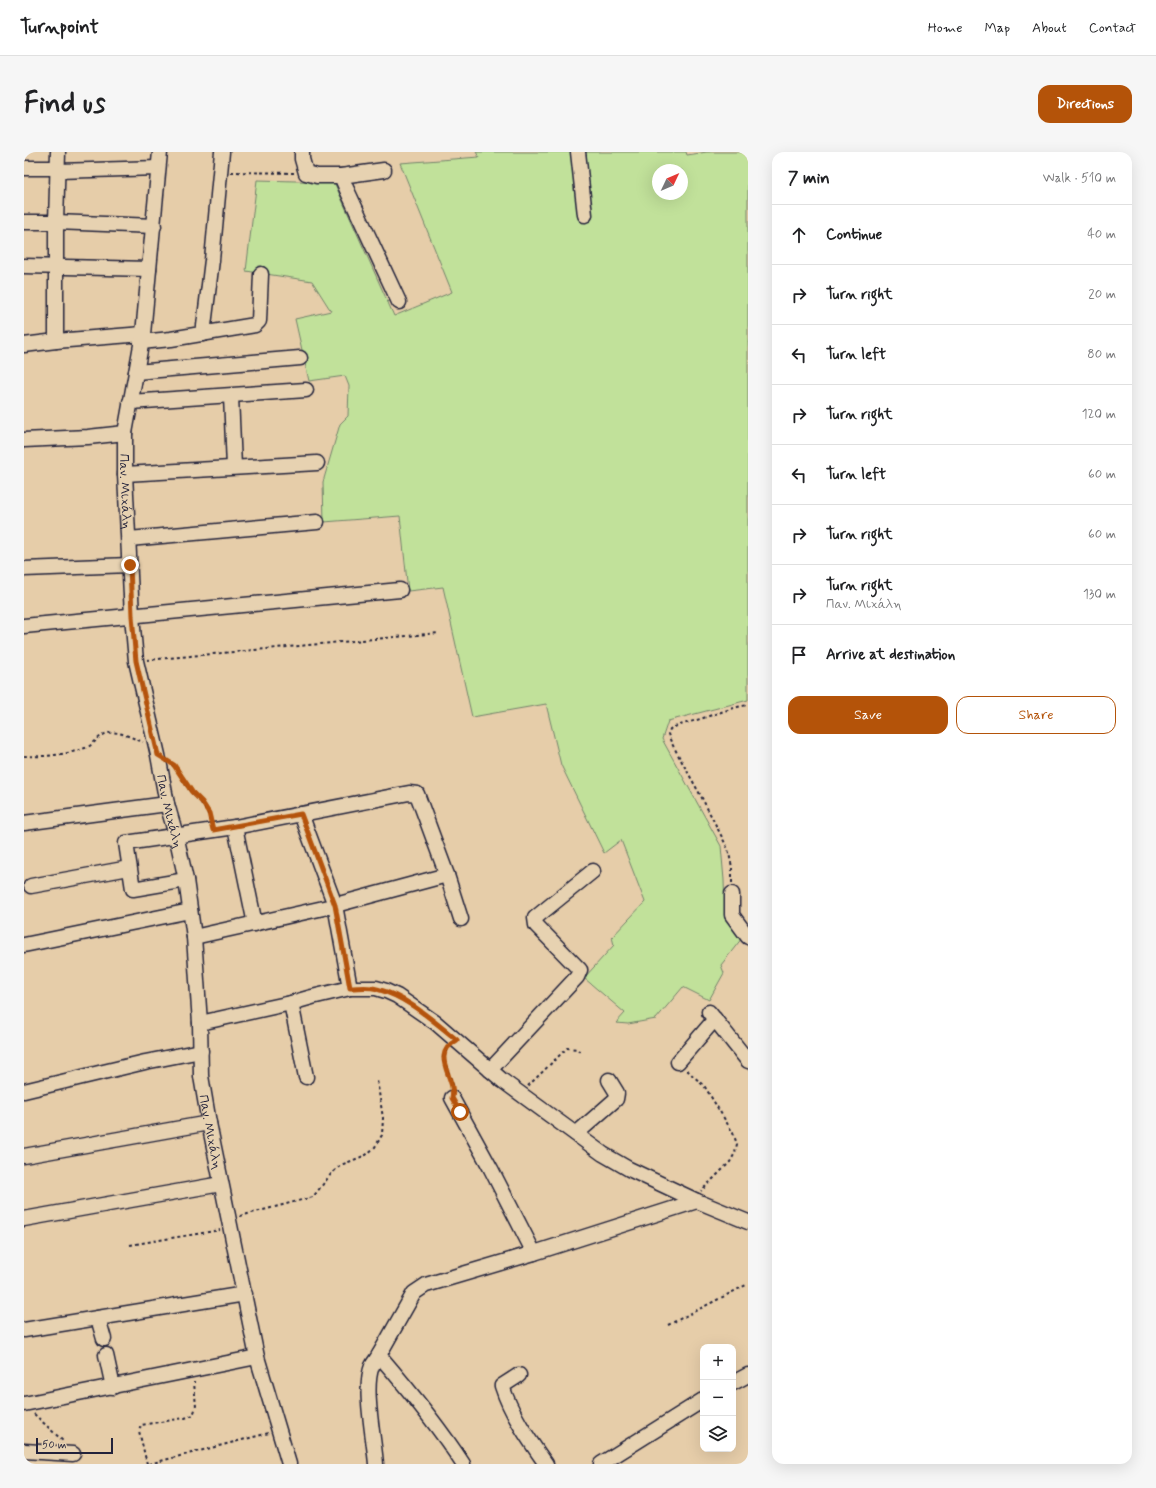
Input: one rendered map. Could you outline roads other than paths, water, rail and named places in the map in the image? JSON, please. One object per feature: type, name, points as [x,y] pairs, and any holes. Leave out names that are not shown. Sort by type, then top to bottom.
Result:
[{"type":"street","points":[[56,341],[56,222],[58,152]]},
{"type":"street","name":"Παν. Μιχάλη","points":[[160,152],[142,338],[125,434],[125,474],[132,616],[136,661],[158,755],[167,804],[176,835],[186,880],[194,937],[200,1023],[201,1076],[209,1123],[257,1356],[290,1464]]},
{"type":"street","points":[[203,334],[222,152]]},
{"type":"street","points":[[302,152],[302,159],[306,173],[317,176],[342,176],[384,170]]},
{"type":"street","points":[[578,152],[585,215]]},
{"type":"street","points":[[24,168],[58,170],[158,168]]},
{"type":"street","points":[[342,176],[347,190],[399,302]]},
{"type":"street","points":[[24,222],[154,226]]},
{"type":"street","points":[[24,266],[149,269]]},
{"type":"street","points":[[24,345],[56,341],[142,338],[171,339],[254,325],[259,321],[261,274]]},
{"type":"street","points":[[136,372],[300,358]]},
{"type":"street","points":[[130,402],[306,390]]},
{"type":"street","points":[[231,396],[234,468]]},
{"type":"street","points":[[24,440],[125,434]]},
{"type":"street","points":[[125,474],[317,463]]},
{"type":"street","points":[[129,539],[317,522]]},
{"type":"street","points":[[24,569],[130,565]]},
{"type":"street","points":[[24,626],[400,590]]},
{"type":"street","points":[[186,880],[133,889],[126,843],[235,827],[409,793],[417,794],[447,875],[461,919]]},
{"type":"street","points":[[24,823],[167,804]]},
{"type":"street","points":[[301,814],[335,905],[350,988]]},
{"type":"street","points":[[235,827],[255,924]]},
{"type":"street","points":[[31,886],[129,868]]},
{"type":"street","points":[[490,1070],[577,977],[580,970],[536,925],[535,918],[594,871]]},
{"type":"street","points":[[194,937],[335,905],[447,875]]},
{"type":"street","points":[[732,894],[732,915],[748,936]]},
{"type":"street","points":[[24,945],[190,911]]},
{"type":"street","points":[[200,1023],[291,1003],[319,994],[350,988],[376,988],[398,996],[436,1023],[520,1094],[603,1154],[629,1169],[695,1200],[746,1218]]},
{"type":"street","points":[[291,1003],[306,1077]]},
{"type":"street","points":[[678,1062],[712,1015],[748,1061]]},
{"type":"street","points":[[24,1091],[145,1062],[201,1051]]},
{"type":"street","points":[[576,1134],[616,1098],[618,1093],[609,1080]]},
{"type":"street","points":[[452,1098],[495,1175],[534,1253]]},
{"type":"street","points":[[24,1156],[209,1123]]},
{"type":"street","points":[[24,1220],[221,1184]]},
{"type":"street","points":[[376,1464],[369,1403],[372,1366],[414,1293],[426,1285],[534,1253],[695,1200]]},
{"type":"street","points":[[24,1330],[245,1294]]},
{"type":"street","points":[[98,1318],[104,1339]]},
{"type":"street","points":[[106,1355],[113,1387]]},
{"type":"street","points":[[379,1355],[444,1435],[463,1464]]},
{"type":"street","points":[[25,1404],[257,1356]]},
{"type":"street","points":[[519,1375],[502,1386],[505,1395],[527,1437],[546,1464]]},
{"type":"street","points":[[736,1382],[748,1375]]},
{"type":"street","points":[[601,1464],[700,1402]]},
{"type":"street","points":[[24,1451],[73,1454]]}]
